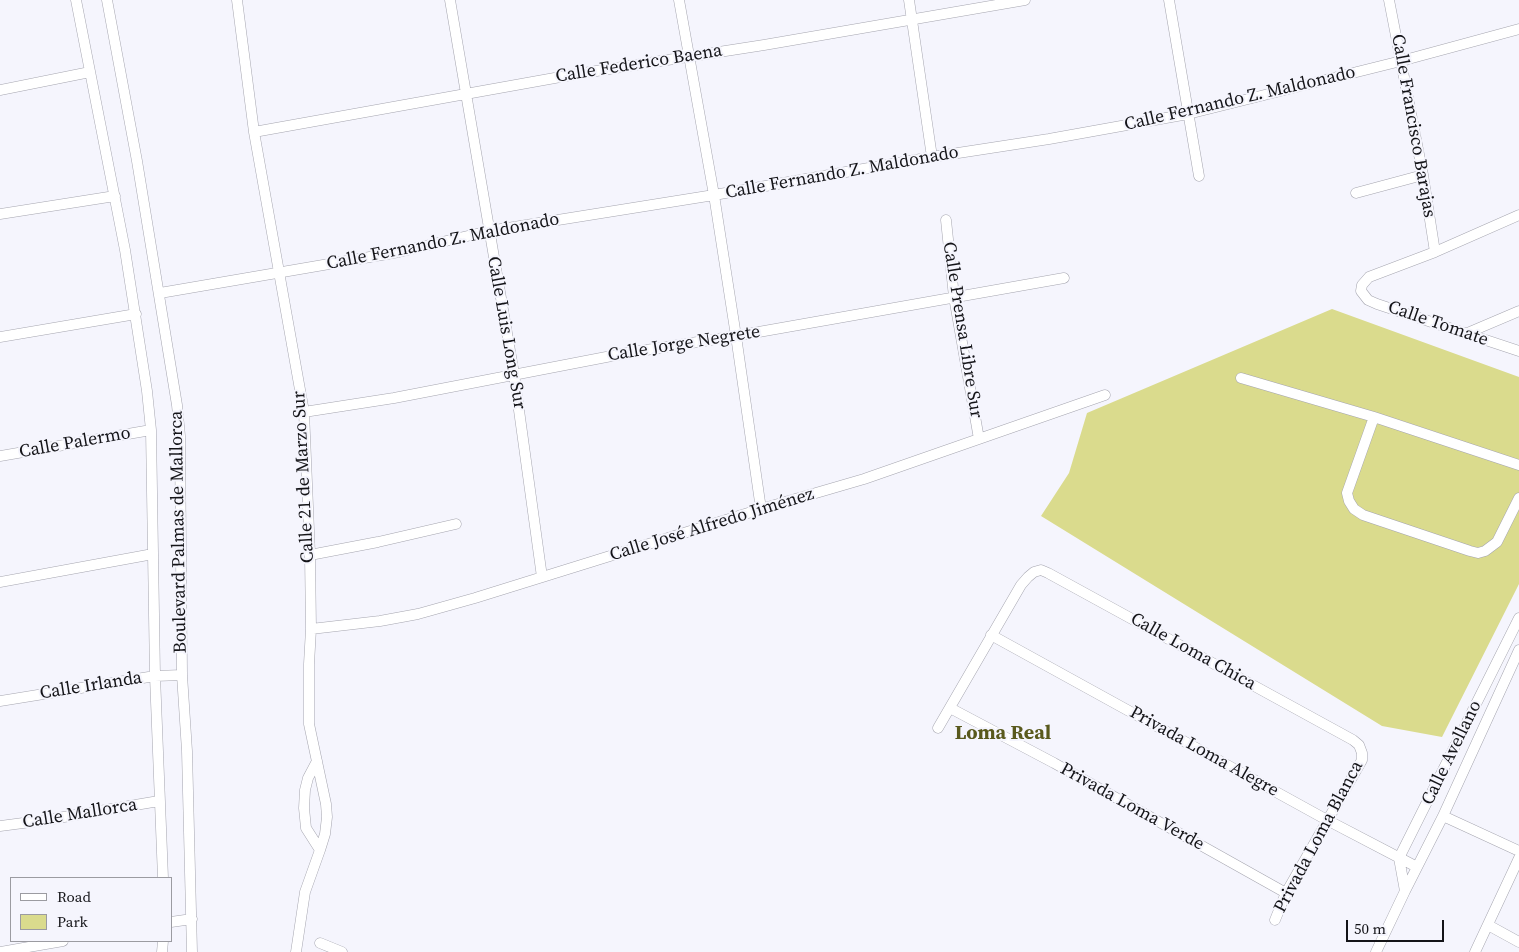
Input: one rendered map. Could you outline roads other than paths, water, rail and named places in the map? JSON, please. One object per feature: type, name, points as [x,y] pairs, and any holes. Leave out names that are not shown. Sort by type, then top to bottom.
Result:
[{"type":"street","name":"Boulevard Palmas de Mallorca","points":[[76,0],[115,196],[136,314],[151,430],[155,676],[163,877]]},
{"type":"street","name":"Boulevard Palmas de Mallorca","points":[[107,0],[138,161],[177,405],[180,436],[182,675],[187,752],[192,952]]},
{"type":"street","name":"Calle 21 de Marzo Sur","points":[[238,0],[254,132],[304,412],[310,554],[309,724],[327,817],[325,834],[305,892],[296,952]]},
{"type":"street","name":"Calle Luis Long Sur","points":[[450,0],[467,93],[488,231],[514,374],[542,577]]},
{"type":"street","points":[[679,0],[687,56],[714,195],[761,509]]},
{"type":"street","points":[[909,0],[932,157]]},
{"type":"street","name":"Calle Federico Baena","points":[[254,132],[467,93],[1024,0]]},
{"type":"street","points":[[1169,0],[1200,176]]},
{"type":"street","name":"Calle Francisco Barajas","points":[[1389,0],[1423,175],[1435,252]]},
{"type":"street","name":"Calle Fernando Z. Maldonado","points":[[160,294],[399,252],[488,231],[714,195],[1188,114],[1401,61],[1519,29]]},
{"type":"street","points":[[0,90],[90,72]]},
{"type":"street","points":[[1356,193],[1423,175]]},
{"type":"street","points":[[0,214],[115,196]]},
{"type":"street","points":[[1435,252],[1519,215]]},
{"type":"street","name":"Calle Prensa Libre Sur","points":[[946,220],[954,297],[979,439]]},
{"type":"street","name":"Calle Tomate","points":[[1435,252],[1369,277],[1362,285],[1361,291],[1368,300],[1377,304],[1519,351]]},
{"type":"street","name":"Calle Jorge Negrete","points":[[304,412],[394,398],[627,353],[736,336],[1064,278]]},
{"type":"street","points":[[1465,334],[1519,311]]},
{"type":"street","points":[[0,337],[136,314]]},
{"type":"street","points":[[1241,378],[1374,417],[1518,467]]},
{"type":"street","name":"Calle José Alfredo Jiménez","points":[[311,629],[380,621],[418,614],[475,598],[864,479],[1105,395]]},
{"type":"street","points":[[1374,417],[1347,493],[1354,509],[1363,514],[1478,553],[1485,551],[1497,542],[1519,498]]},
{"type":"street","name":"Calle Palermo","points":[[0,456],[151,430]]},
{"type":"street","points":[[310,554],[378,542],[456,524]]},
{"type":"street","points":[[0,582],[153,554]]},
{"type":"street","name":"Calle Loma Chica","points":[[991,635],[1021,585],[1034,572],[1040,570],[1353,740],[1359,745],[1362,753]]},
{"type":"street","name":"Calle Avellano","points":[[1399,858],[1519,618]]},
{"type":"street","points":[[938,728],[991,635]]},
{"type":"street","name":"Privada Loma Alegre","points":[[991,635],[1417,868]]},
{"type":"street","name":"Calle Avellano","points":[[1376,952],[1444,816],[1519,650]]},
{"type":"street","name":"Calle Irlanda","points":[[0,701],[155,676],[182,675]]},
{"type":"street","name":"Privada Loma Verde","points":[[950,708],[1054,763],[1286,893]]},
{"type":"street","name":"Privada Loma Blanca","points":[[1275,920],[1286,893],[1362,760],[1362,753]]},
{"type":"street","points":[[317,761],[308,778],[304,808],[306,828],[320,850]]},
{"type":"street","points":[[305,790],[323,790]]},
{"type":"street","name":"Calle Mallorca","points":[[0,826],[159,801]]},
{"type":"street","points":[[1444,816],[1519,851]]},
{"type":"street","points":[[1399,858],[1405,891]]},
{"type":"street","points":[[1475,952],[1519,858]]},
{"type":"street","points":[[172,922],[192,919]]},
{"type":"street","points":[[1488,925],[1519,942]]},
{"type":"street","points":[[0,952],[57,942]]},
{"type":"street","points":[[320,943],[342,952]]},
{"type":"district","name":"Loma Real","points":[[1003,734]]}]
